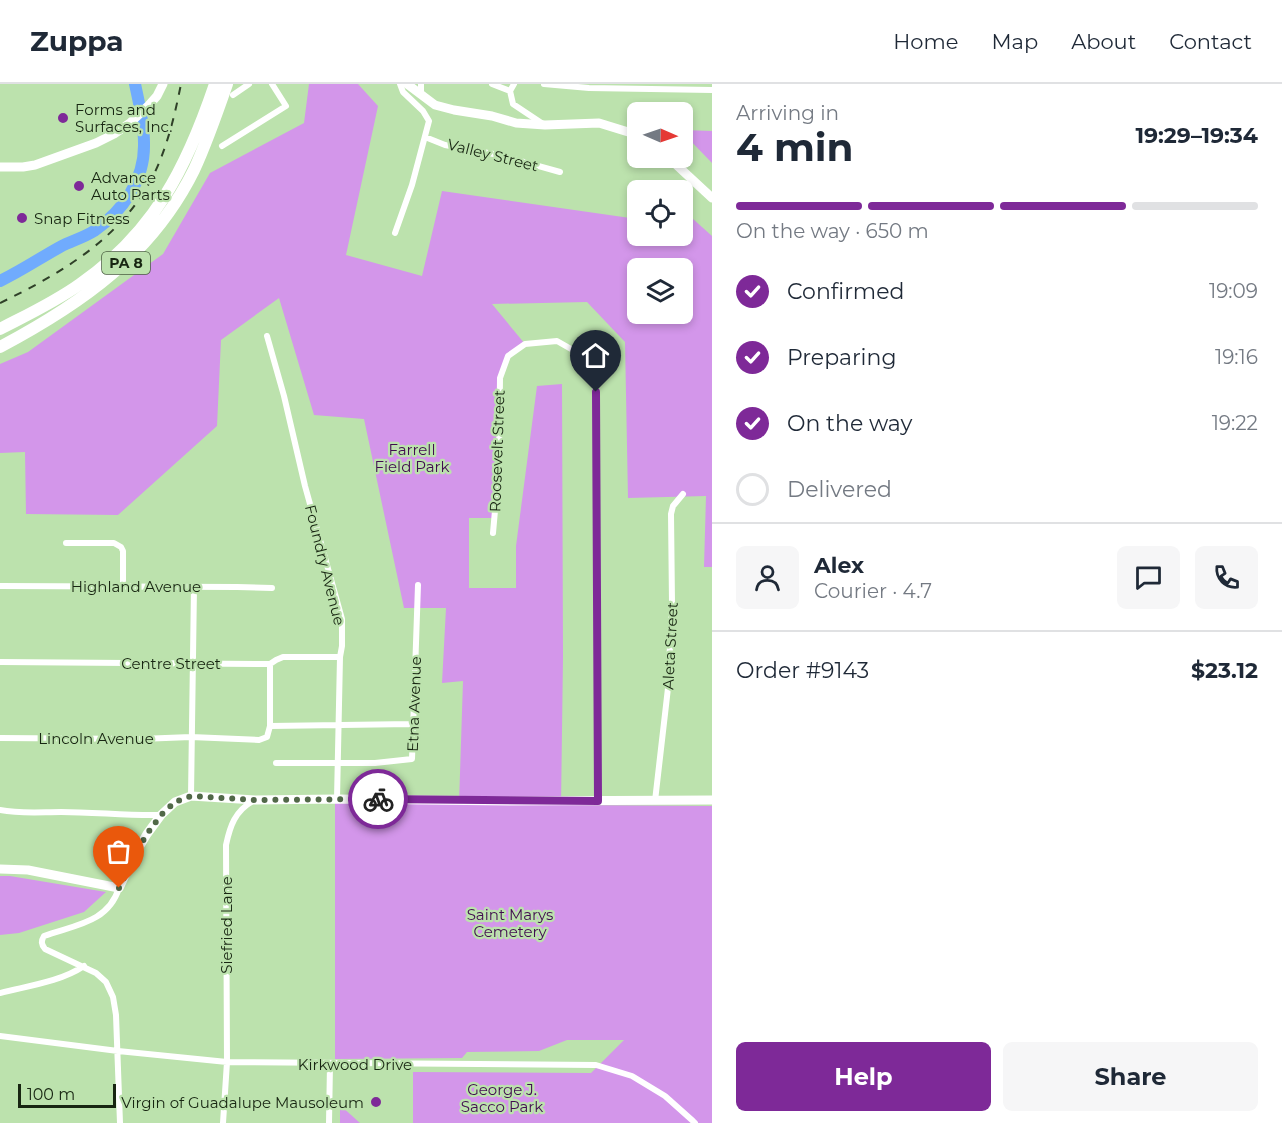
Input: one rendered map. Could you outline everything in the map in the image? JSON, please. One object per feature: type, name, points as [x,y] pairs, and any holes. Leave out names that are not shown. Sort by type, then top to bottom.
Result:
[{"type":"highway","name":"PA 8","points":[[0,329],[49,304],[80,284],[105,265],[131,239],[155,211],[179,172],[208,102],[212,84]]},
{"type":"highway","name":"PA 8","points":[[0,347],[85,296],[117,271],[146,242],[172,207],[193,171],[230,89]]},
{"type":"street","points":[[0,167],[34,165],[99,142],[131,122],[157,96],[163,84]]},
{"type":"street","points":[[230,89],[249,84]]},
{"type":"street","points":[[222,146],[286,106],[272,84]]},
{"type":"street","points":[[395,233],[412,185],[429,121],[423,111],[403,92],[400,84]]},
{"type":"street","points":[[407,84],[435,105],[454,110],[492,116],[516,123],[545,125],[599,123],[627,132]]},
{"type":"street","points":[[421,84],[422,95]]},
{"type":"street","points":[[492,84],[512,87],[513,104],[545,125]]},
{"type":"street","points":[[544,84],[589,88],[712,90]]},
{"type":"street","name":"Valley Street","points":[[425,137],[445,145],[499,155],[561,172]]},
{"type":"street","points":[[680,168],[712,198]]},
{"type":"street","name":"Foundry Avenue","points":[[267,336],[342,619],[337,799]]},
{"type":"street","name":"Roosevelt Street","points":[[493,533],[499,465],[500,378],[508,356],[525,344],[557,341],[578,353],[592,367],[596,392],[598,801]]},
{"type":"street","name":"Aleta Street","points":[[655,801],[669,688],[672,603],[671,514],[673,506],[683,494]]},
{"type":"street","points":[[66,543],[114,543],[121,547],[123,587]]},
{"type":"street","name":"Etna Avenue","points":[[276,763],[375,764],[412,759],[418,585]]},
{"type":"street","name":"Highland Avenue","points":[[0,586],[272,588]]},
{"type":"street","points":[[191,796],[194,586]]},
{"type":"street","name":"Centre Street","points":[[0,662],[270,664],[283,657],[340,657]]},
{"type":"street","points":[[270,664],[270,726],[412,724]]},
{"type":"street","name":"Lincoln Avenue","points":[[0,738],[191,737],[259,740],[267,737],[270,726]]},
{"type":"street","points":[[120,1123],[116,1016],[106,982],[84,966],[45,949],[41,941],[44,936],[77,927],[106,910],[115,900],[141,844],[161,815],[175,802],[191,796],[255,800],[712,800]]},
{"type":"street","name":"Siefried Lane","points":[[223,1123],[227,1062],[226,845],[229,829],[236,814],[255,800]]},
{"type":"street","points":[[0,810],[28,813],[161,815]]},
{"type":"street","points":[[0,869],[28,870],[119,888]]},
{"type":"street","points":[[0,993],[57,979],[84,966]]},
{"type":"street","name":"Kirkwood Drive","points":[[0,1036],[227,1062],[596,1065],[632,1076],[665,1096],[694,1123]]},
{"type":"street","points":[[329,1123],[330,1064]]},
{"type":"green space","points":[[309,84],[358,84],[378,106],[346,255],[422,276],[442,191],[627,218],[627,246],[693,246],[693,219],[712,236],[712,567],[704,567],[706,496],[628,498],[625,342],[587,302],[492,304],[525,344],[508,356],[500,378],[494,518],[469,518],[469,588],[516,588],[516,546],[537,386],[562,384],[561,805],[712,806],[712,1123],[413,1123],[413,1072],[591,1073],[624,1040],[567,1040],[539,1051],[467,1052],[462,1058],[335,1059],[335,803],[459,804],[463,681],[442,683],[446,608],[404,608],[364,419],[314,415],[279,298],[221,340],[217,426],[118,515],[26,514],[25,452],[0,453],[0,364],[28,352],[163,254],[210,173],[304,123]]},
{"type":"green space","points":[[693,130],[712,131],[712,163],[693,143]]},
{"type":"green space","points":[[0,876],[106,892],[84,912],[19,933],[0,935]]},
{"type":"green space","points":[[340,1105],[360,1123],[340,1123]]},
{"type":"waterway","points":[[0,281],[60,247],[94,231],[123,204],[136,182],[143,157],[142,121],[135,84]]},
{"type":"railway","points":[[0,303],[68,266],[109,234],[126,216],[142,195],[160,161],[171,129],[181,84]]},
{"type":"way so far","points":[[119,888],[135,854],[161,815],[175,802],[191,796],[255,800],[378,799]]},
{"type":"place","name":"Forms and Surfaces, Inc.","points":[[63,118]]},
{"type":"place","name":"Advance Auto Parts","points":[[79,186]]},
{"type":"place","name":"Snap Fitness","points":[[22,218]]},
{"type":"place","name":"Virgin of Guadalupe Mausoleum","points":[[376,1102]]},
{"type":"route","points":[[378,799],[598,801],[596,392]]},
{"type":"park label","name":"Farrell Field Park","points":[[412,458]]},
{"type":"park label","name":"Saint Marys Cemetery","points":[[510,922]]},
{"type":"park label","name":"George J. Sacco Park","points":[[502,1098]]}]
